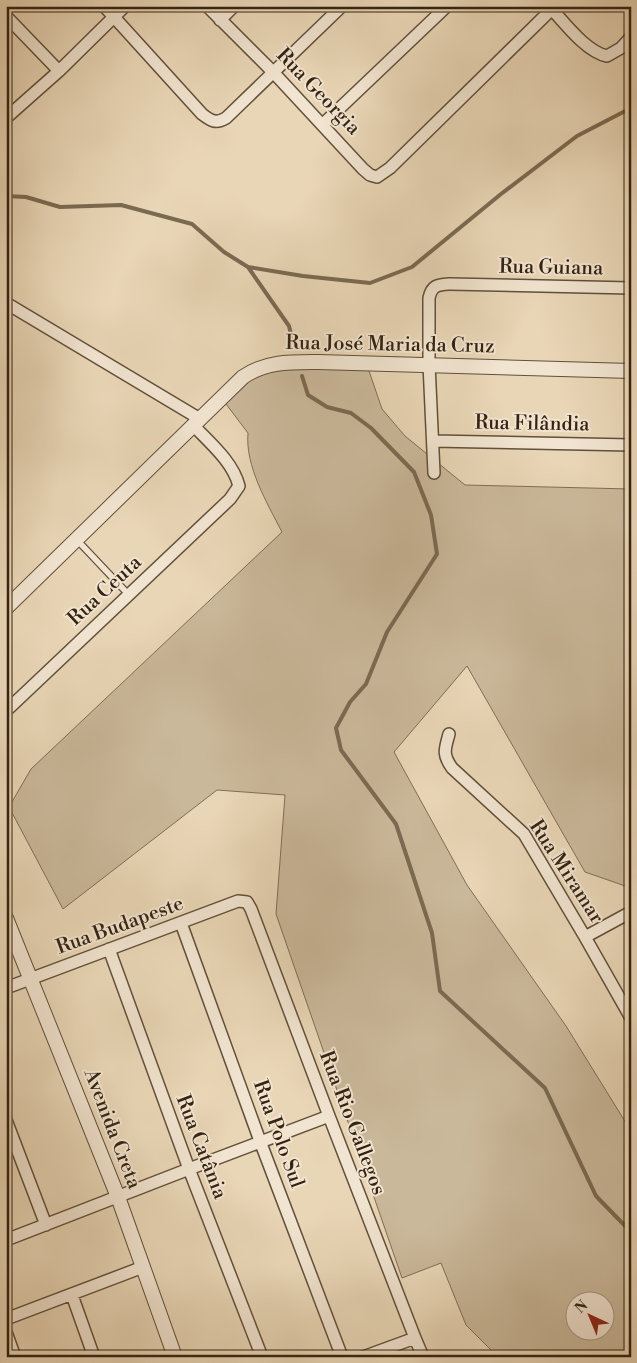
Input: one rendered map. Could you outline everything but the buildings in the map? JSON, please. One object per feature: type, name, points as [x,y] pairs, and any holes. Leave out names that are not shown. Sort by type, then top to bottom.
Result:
[{"type":"street","points":[[104,6],[181,92],[210,121],[218,122],[226,118],[342,6]]},
{"type":"street","points":[[6,118],[59,72],[125,6]]},
{"type":"street","name":"Rua Georgia","points":[[207,6],[273,72],[370,175],[376,177],[382,174],[403,154],[552,7]]},
{"type":"street","points":[[220,20],[234,6]]},
{"type":"street","points":[[322,125],[447,6]]},
{"type":"street","points":[[552,7],[589,47],[598,54],[607,56],[631,38]]},
{"type":"street","points":[[6,16],[59,72]]},
{"type":"street","name":"Rua Guiana","points":[[429,364],[429,298],[434,287],[450,284],[631,288]]},
{"type":"street","points":[[6,303],[197,423]]},
{"type":"street","name":"Rua José Maria da Cruz","points":[[6,608],[243,377],[253,370],[264,366],[291,362],[631,370]]},
{"type":"street","points":[[429,364],[434,473]]},
{"type":"street","name":"Rua Ceuta","points":[[6,710],[230,499],[239,486],[237,476],[197,423]]},
{"type":"street","name":"Rua Filândia","points":[[433,441],[631,445]]},
{"type":"street","name":"Rua Miramar","points":[[449,734],[444,751],[446,759],[452,768],[524,834],[631,1018]]},
{"type":"street","name":"Rua Budapeste","points":[[6,988],[238,901],[247,902]]},
{"type":"street","name":"Rua Rio Gallegos","points":[[247,902],[424,1357]]},
{"type":"street","points":[[585,936],[631,912]]},
{"type":"street","name":"Avenida Creta","points":[[6,918],[118,1198],[175,1357]]},
{"type":"street","name":"Rua Polo Sul","points":[[181,923],[260,1141],[342,1357]]},
{"type":"street","name":"Rua Catânia","points":[[108,949],[188,1169],[262,1357]]},
{"type":"street","points":[[6,1240],[329,1116]]},
{"type":"street","points":[[6,1120],[46,1225]]},
{"type":"street","points":[[6,1319],[143,1267]]},
{"type":"street","points":[[72,1295],[94,1357]]},
{"type":"street","points":[[6,1332],[15,1357]]},
{"type":"street","points":[[363,1357],[415,1338]]},
{"type":"lane","points":[[77,540],[129,595]]},
{"type":"shaded area","points":[[293,367],[368,368],[382,409],[405,436],[465,485],[631,489],[631,888],[585,872],[467,666],[394,752],[467,885],[566,1026],[631,1131],[631,1357],[498,1357],[466,1325],[441,1263],[402,1278],[276,914],[285,795],[217,790],[63,909],[9,807],[31,769],[282,532],[253,471],[248,446],[248,433],[226,404],[233,394],[247,381],[254,376],[271,370]]},
{"type":"waterway","points":[[248,267],[303,276],[370,283],[412,267],[501,194],[577,136],[631,108]]},
{"type":"waterway","points":[[6,196],[26,197],[60,207],[121,205],[192,224],[224,252],[248,267],[289,326],[292,338]]},
{"type":"waterway","points":[[302,376],[308,395],[327,407],[351,413],[371,428],[414,472],[431,515],[437,554],[387,632],[366,684],[350,702],[336,728],[341,750],[396,824],[432,933],[440,991],[545,1088],[596,1196],[631,1232]]}]
